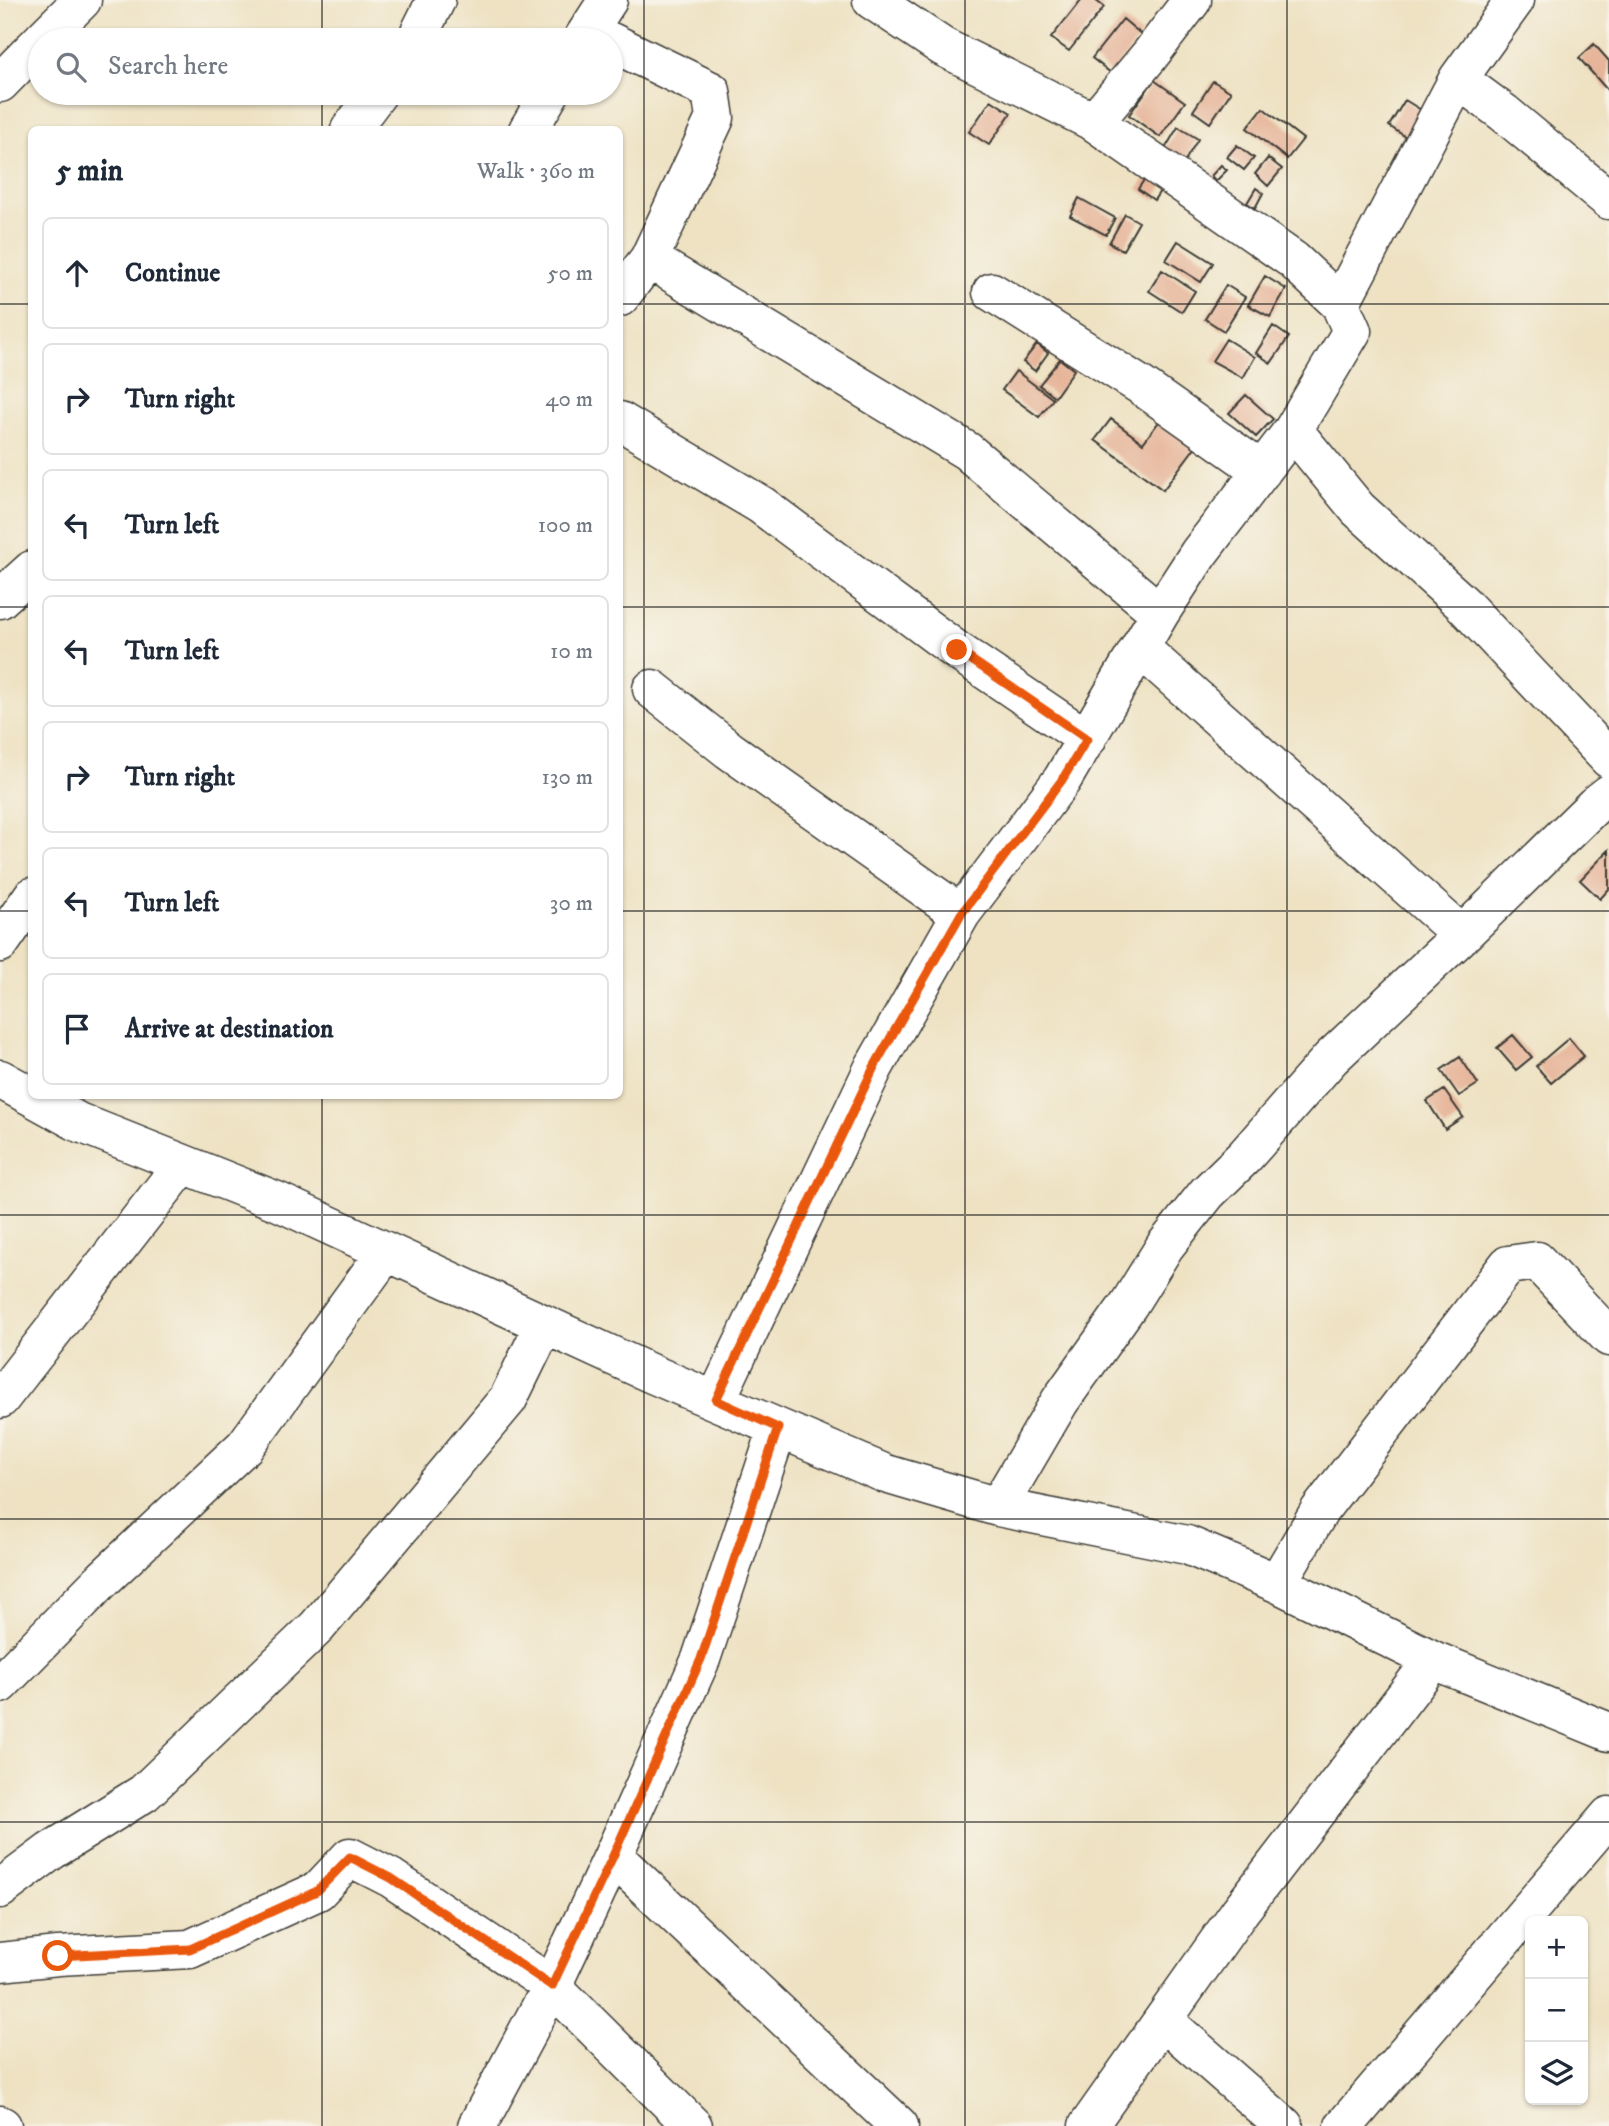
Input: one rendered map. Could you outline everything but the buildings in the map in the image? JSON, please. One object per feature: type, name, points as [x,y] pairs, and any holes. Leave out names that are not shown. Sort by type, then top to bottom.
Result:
[{"type":"street","points":[[54,28],[82,0]]},
{"type":"street","points":[[422,28],[436,0]]},
{"type":"street","points":[[716,1400],[874,1067],[961,914],[1062,780],[1199,552],[1293,430],[1352,331],[1340,304],[1293,260],[1094,122],[943,47],[872,0]]},
{"type":"street","points":[[1094,122],[1192,0]]},
{"type":"street","points":[[1340,304],[1458,79],[1515,0]]},
{"type":"street","points":[[623,44],[711,91],[715,118],[649,259],[623,293]]},
{"type":"street","points":[[0,83],[28,54]]},
{"type":"street","points":[[1458,79],[1504,113],[1609,200]]},
{"type":"street","points":[[352,126],[369,105]]},
{"type":"street","points":[[530,126],[543,105]]},
{"type":"street","points":[[649,259],[967,451],[1160,613]]},
{"type":"street","points":[[992,292],[1140,385],[1262,471]]},
{"type":"street","points":[[623,423],[761,505],[957,650],[1087,739]]},
{"type":"street","points":[[1293,430],[1359,509],[1462,603],[1609,759]]},
{"type":"street","points":[[0,599],[28,574]]},
{"type":"street","points":[[1140,648],[1462,935]]},
{"type":"street","points":[[652,689],[729,750],[961,914]]},
{"type":"street","points":[[998,1507],[1060,1401],[1129,1304],[1165,1246],[1208,1193],[1245,1156],[1331,1058],[1609,794]]},
{"type":"street","points":[[0,943],[28,903]]},
{"type":"street","points":[[0,1079],[28,1094]]},
{"type":"street","points":[[36,1099],[78,1122],[279,1202],[650,1373],[886,1474],[998,1507],[1187,1545],[1277,1583],[1433,1660],[1609,1732]]},
{"type":"street","points":[[0,1399],[183,1164]]},
{"type":"street","points":[[0,1684],[101,1581],[245,1446],[386,1252]]},
{"type":"street","points":[[1277,1583],[1320,1510],[1508,1265],[1537,1261],[1609,1337]]},
{"type":"street","points":[[0,1889],[51,1851],[144,1793],[317,1627],[508,1399],[544,1325]]},
{"type":"street","points":[[477,2126],[552,1986],[701,1659],[778,1428]]},
{"type":"street","points":[[1088,2126],[1240,1911],[1433,1660]]},
{"type":"street","points":[[1344,2126],[1609,1816]]},
{"type":"street","points":[[613,1856],[899,2126]]},
{"type":"street","points":[[0,1962],[190,1949],[317,1891],[350,1857],[391,1878],[552,1986],[693,2126]]},
{"type":"street","points":[[1163,2020],[1284,2126]]},
{"type":"route","points":[[58,1956],[190,1949],[317,1891],[350,1857],[391,1878],[552,1986],[701,1659],[778,1428],[716,1400],[874,1067],[961,914],[1062,780],[1087,739],[957,650]]}]
